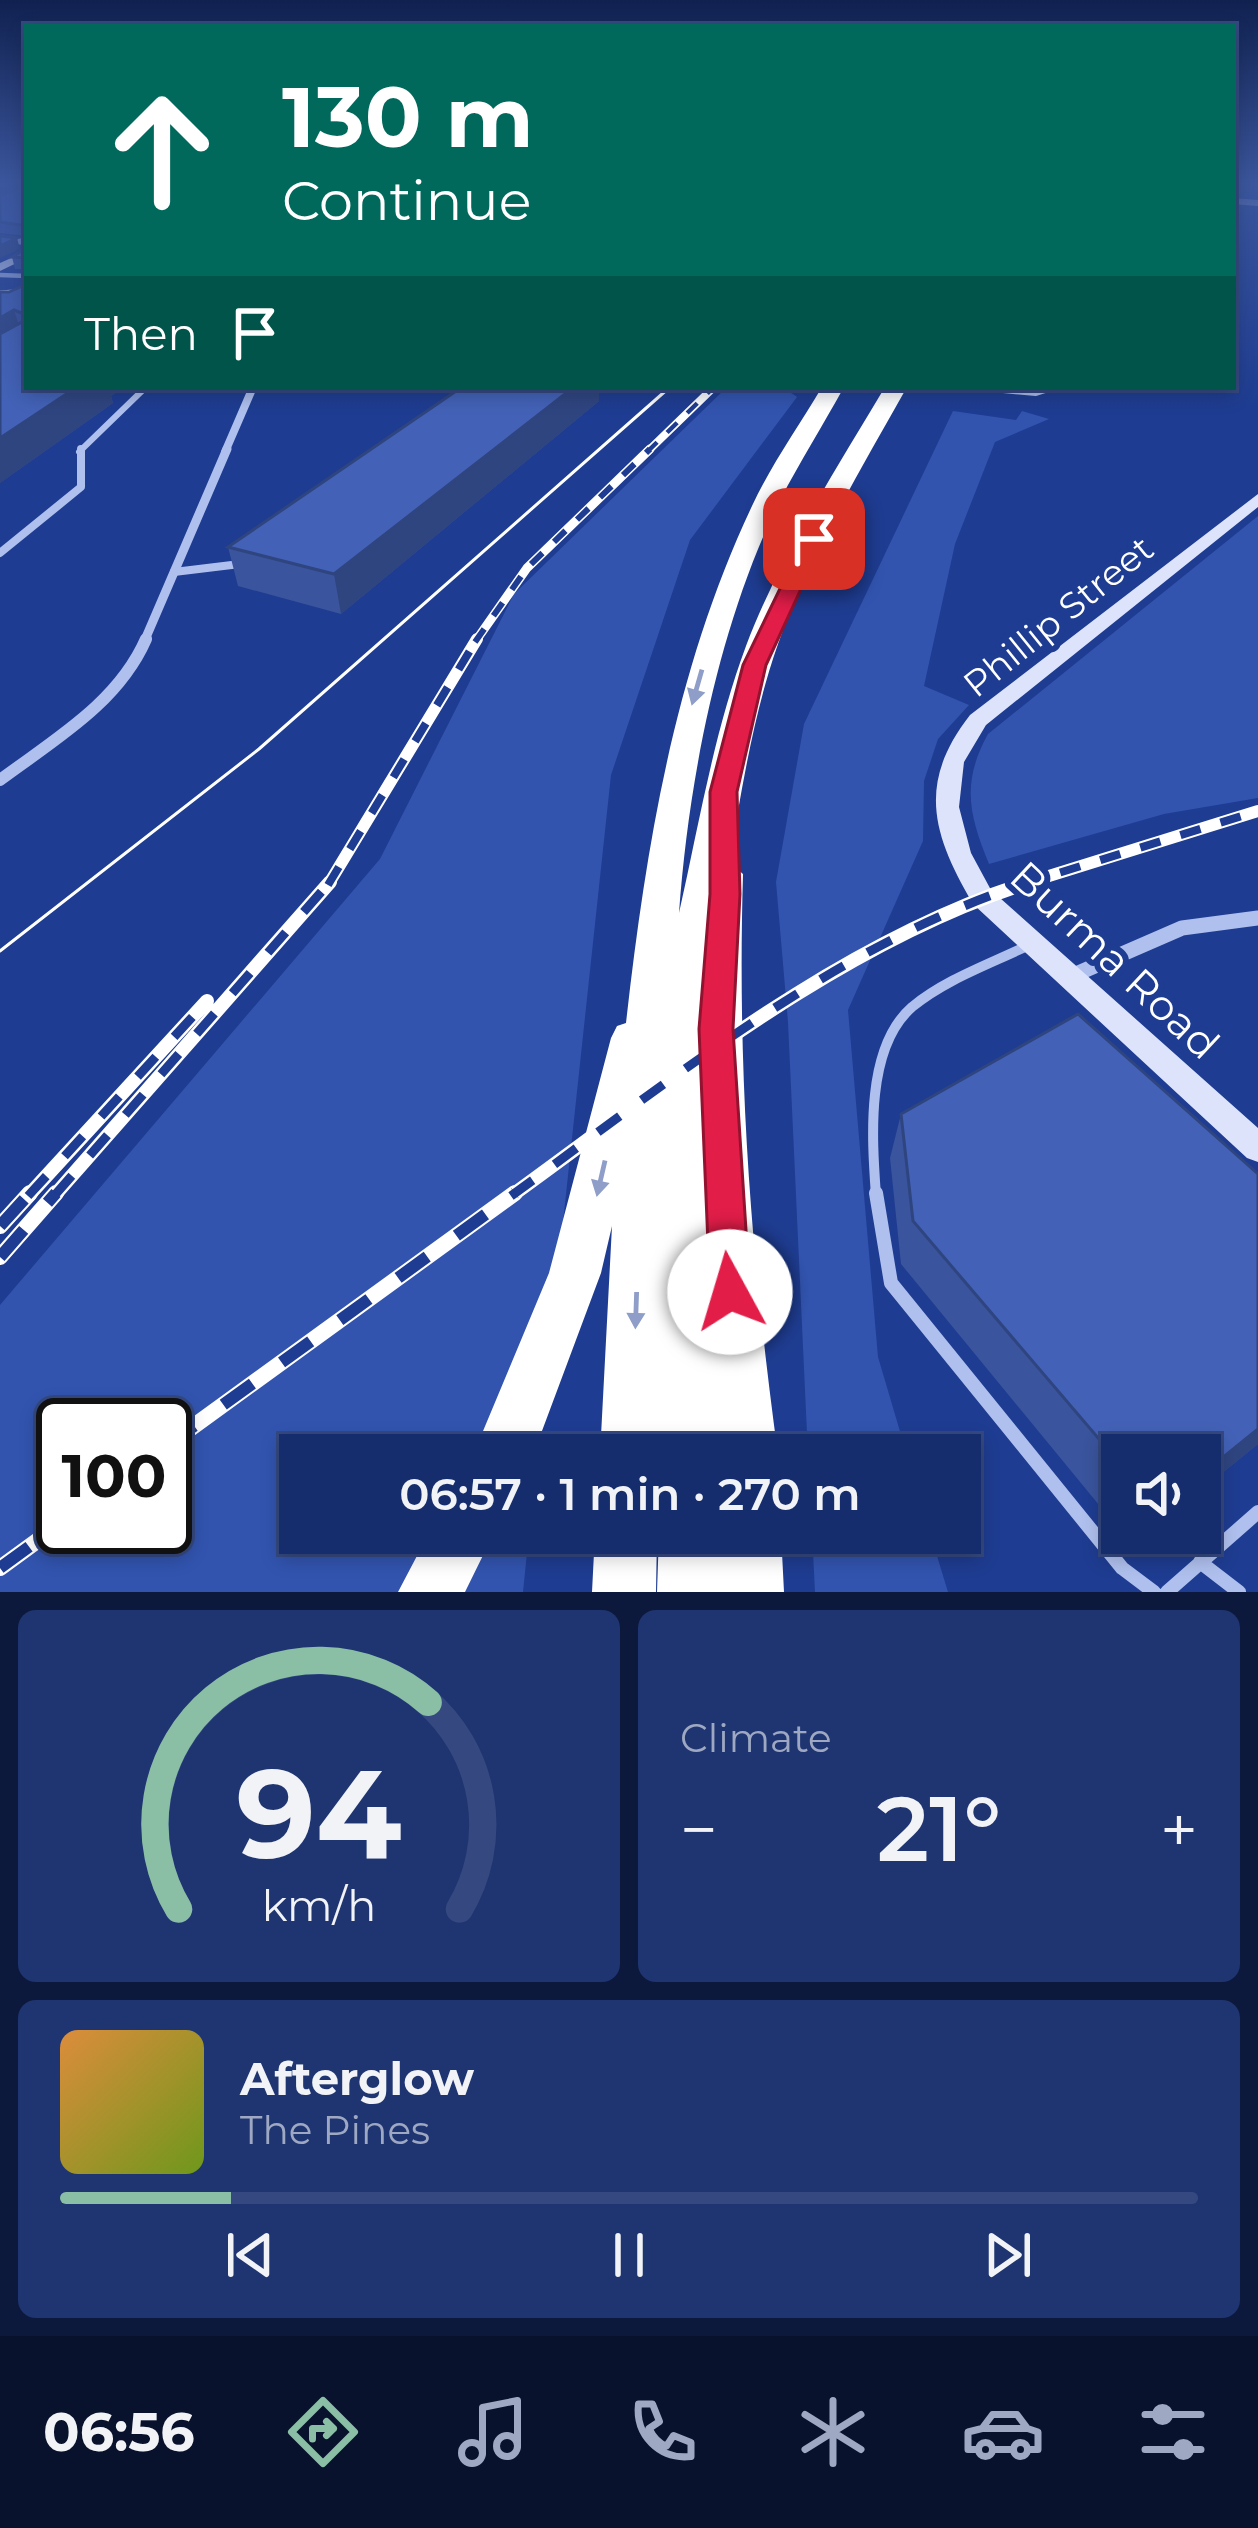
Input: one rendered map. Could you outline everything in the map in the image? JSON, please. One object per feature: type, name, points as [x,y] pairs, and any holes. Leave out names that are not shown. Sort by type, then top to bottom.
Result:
[{"type":"highway","points":[[631,1434],[646,1094],[674,791],[715,627],[759,516],[831,390]]},
{"type":"highway","points":[[748,1434],[724,1249],[716,883],[724,792],[763,642],[850,465],[894,390]]},
{"type":"highway","points":[[691,1427],[681,1227],[684,1092],[694,932],[716,883]]},
{"type":"highway","points":[[511,1434],[575,1273],[664,900]]},
{"type":"highway","points":[[430,1592],[451,1554]]},
{"type":"highway","points":[[624,1592],[625,1554]]},
{"type":"highway","points":[[689,1554],[689,1592]]},
{"type":"highway","points":[[751,1554],[752,1592]]},
{"type":"street","points":[[0,780],[90,713],[132,671],[252,390]]},
{"type":"street","name":"Phillip Street","points":[[970,879],[956,848],[944,795],[952,754],[962,737],[997,704],[1258,500]]},
{"type":"street","name":"Burma Road","points":[[970,879],[1028,945],[1258,1148]]},
{"type":"street","points":[[1066,979],[1182,928],[1258,918]]},
{"type":"lane","points":[[0,554],[81,487],[80,450],[143,390]]},
{"type":"lane","points":[[465,390],[483,394]]},
{"type":"lane","points":[[464,407],[488,390]]},
{"type":"lane","points":[[1003,390],[1050,390]]},
{"type":"lane","points":[[174,572],[238,565],[257,552]]},
{"type":"lane","points":[[1028,945],[924,1000],[897,1022],[884,1053],[872,1163],[885,1267],[891,1283],[1122,1568],[1154,1592]]},
{"type":"lane","points":[[1167,1592],[1258,1512]]},
{"type":"lane","points":[[1200,1562],[1239,1592]]},
{"type":"shaded area","points":[[724,390],[791,390],[797,397],[690,540],[611,775],[540,1434],[279,1434],[279,1554],[527,1554],[523,1592],[0,1592],[0,1305],[380,859],[514,594]]},
{"type":"shaded area","points":[[953,411],[1016,420],[1022,411],[1049,419],[995,442],[955,544],[924,686],[969,705],[938,739],[924,781],[923,841],[848,1010],[878,1357],[901,1434],[807,1434],[788,1022],[776,882],[804,724]]},
{"type":"shaded area","points":[[1258,516],[1258,798],[1164,814],[989,864],[971,799],[974,768],[988,734]]},
{"type":"shaded area","points":[[813,1554],[936,1554],[948,1592],[815,1592]]},
{"type":"building","points":[[24,285],[24,314],[14,310],[0,318],[0,292]]},
{"type":"building","points":[[24,314],[24,390],[72,390],[0,438],[0,334],[22,322]]},
{"type":"building","points":[[458,390],[570,390],[334,574],[228,547]]},
{"type":"building","points":[[1078,1014],[1258,1174],[1258,1429],[1221,1459],[1221,1434],[1101,1434],[1101,1441],[913,1221],[901,1114]]},
{"type":"tram line","points":[[0,292],[24,290]]},
{"type":"tram line","points":[[0,951],[259,749],[667,390]]},
{"type":"railway","points":[[647,452],[711,390]]},
{"type":"railway","points":[[476,640],[527,568],[650,449]]},
{"type":"railway","points":[[329,883],[476,640]]},
{"type":"railway","points":[[1020,885],[1258,811]]},
{"type":"railway","points":[[511,1196],[695,1062],[825,977],[960,908],[1030,882]]},
{"type":"railway","points":[[54,1196],[329,883]]},
{"type":"railway","points":[[28,1196],[207,1001]]},
{"type":"railway","points":[[0,1226],[30,1193]]},
{"type":"railway","points":[[0,1257],[56,1193]]},
{"type":"railway","points":[[192,1427],[515,1193]]},
{"type":"railway","points":[[0,1568],[36,1542]]},
{"type":"route","points":[[730,1292],[724,1249],[716,1029],[725,894],[724,792],[754,665],[814,539]]}]
